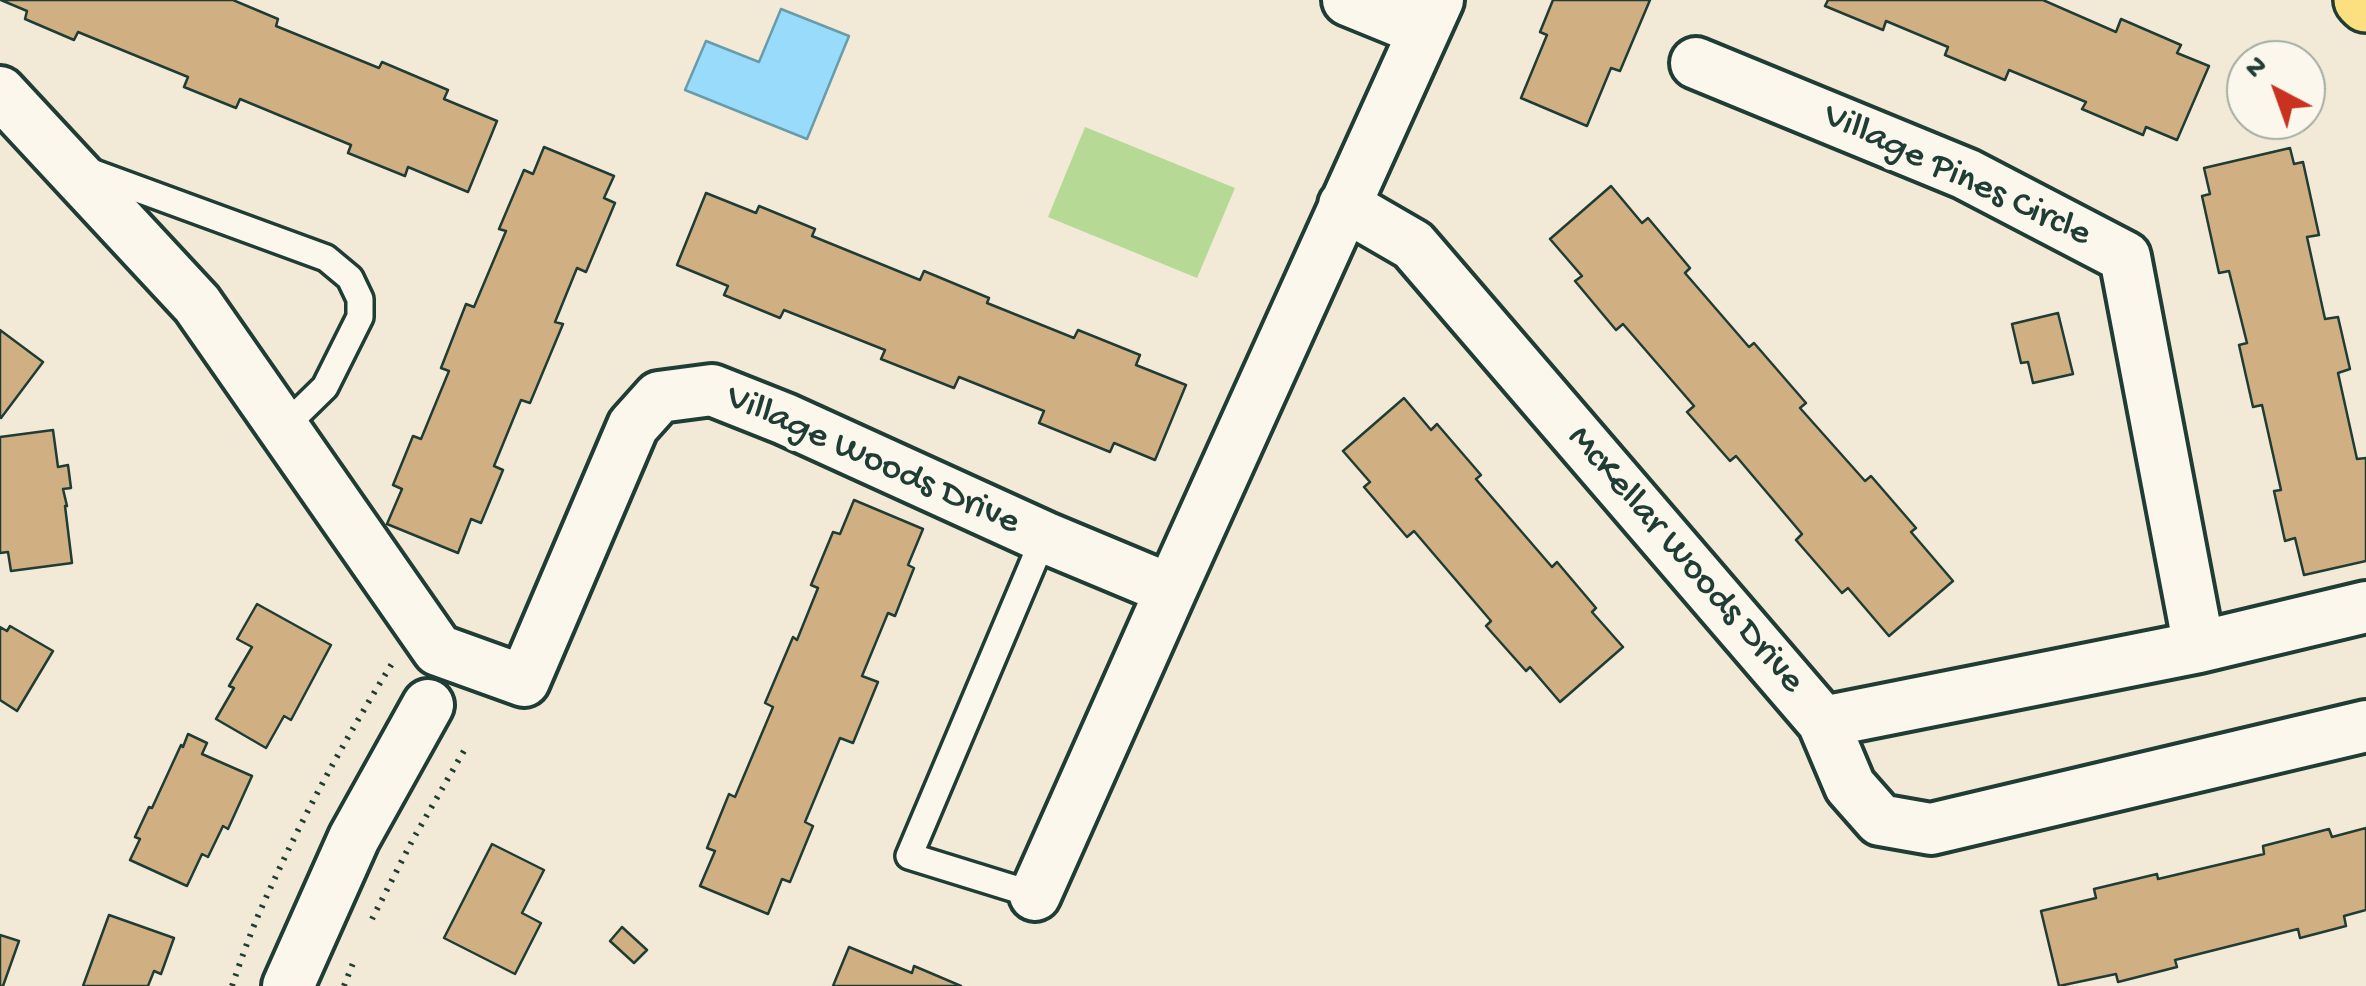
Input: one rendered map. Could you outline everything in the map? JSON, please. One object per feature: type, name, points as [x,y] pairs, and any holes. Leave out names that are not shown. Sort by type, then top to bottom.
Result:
[{"type":"street","points":[[1035,895],[1431,15],[1348,0]]},
{"type":"street","name":"Village Pines Circle","points":[[1696,63],[1966,174],[2124,256],[2199,647]]},
{"type":"street","name":"Village Woods Drive","points":[[0,92],[197,304],[438,650],[524,680],[633,426],[659,397],[712,390],[1170,590]]},
{"type":"street","name":"McKellar Woods Drive","points":[[1344,205],[1414,245],[1823,722],[2199,647],[2366,607]]},
{"type":"street","points":[[288,986],[354,838],[428,705]]},
{"type":"street","points":[[1823,722],[1850,786],[1880,820],[1932,828],[2366,726]]},
{"type":"lane","points":[[65,162],[326,258],[350,278],[360,300],[360,318],[326,387],[283,428]]},
{"type":"lane","points":[[1035,895],[909,856],[1044,537]]},
{"type":"path","points":[[232,986],[264,901],[307,811],[393,662]]},
{"type":"path","points":[[371,922],[465,749]]},
{"type":"path","points":[[344,986],[359,949]]},
{"type":"green space","points":[[1085,127],[1235,188],[1197,278],[1048,217]]},
{"type":"water","points":[[781,9],[849,36],[807,139],[685,90],[706,41],[759,62]]},
{"type":"building","points":[[1,0],[233,0],[278,19],[276,26],[379,68],[382,62],[448,90],[444,99],[497,121],[468,192],[408,167],[405,176],[348,153],[351,145],[240,99],[236,108],[184,87],[188,77],[78,32],[74,40],[25,19],[27,11]]},
{"type":"building","points":[[1553,0],[1650,0],[1620,71],[1611,68],[1587,126],[1521,98],[1547,35],[1540,32]]},
{"type":"building","points":[[1828,0],[2043,0],[2116,32],[2121,19],[2181,45],[2177,53],[2209,66],[2177,140],[2146,127],[2143,135],[2082,109],[2086,102],[2009,70],[2005,80],[1945,55],[1948,47],[1886,21],[1883,30],[1825,6]]},
{"type":"building","points":[[544,147],[614,176],[604,198],[615,203],[586,272],[577,268],[555,322],[563,324],[530,403],[521,400],[494,466],[503,470],[481,523],[471,519],[458,553],[387,524],[402,489],[393,485],[413,436],[421,439],[449,371],[441,368],[466,304],[474,307],[506,231],[499,229],[524,170],[533,174]]},
{"type":"building","points":[[2290,148],[2294,164],[2303,162],[2319,235],[2307,237],[2325,319],[2338,317],[2350,369],[2338,373],[2357,459],[2366,458],[2366,561],[2304,575],[2295,538],[2285,541],[2274,491],[2281,490],[2262,405],[2253,407],[2239,345],[2247,343],[2229,271],[2219,273],[2202,196],[2210,194],[2204,168]]},
{"type":"building","points":[[1611,186],[1642,223],[1648,218],[1690,268],[1685,273],[1749,347],[1754,343],[1806,403],[1800,408],[1865,481],[1871,476],[1916,528],[1911,532],[1953,581],[1889,636],[1848,588],[1842,593],[1796,540],[1802,534],[1736,456],[1730,461],[1687,412],[1694,406],[1623,324],[1616,330],[1575,281],[1582,276],[1550,239]]},
{"type":"building","points":[[706,193],[756,213],[759,206],[815,229],[812,236],[920,280],[924,271],[989,298],[987,303],[1074,338],[1078,330],[1140,355],[1136,365],[1186,385],[1155,460],[1114,443],[1110,452],[1039,423],[1044,411],[959,377],[954,388],[881,359],[885,350],[784,310],[780,318],[724,295],[728,286],[677,265]]},
{"type":"building","points":[[2058,313],[2073,374],[2033,383],[2028,362],[2021,363],[2012,324]]},
{"type":"building","points":[[0,330],[43,362],[1,418],[0,417]]},
{"type":"building","points":[[1404,398],[1431,430],[1437,424],[1481,475],[1476,479],[1552,567],[1557,562],[1596,608],[1592,612],[1623,647],[1560,702],[1486,626],[1491,621],[1414,531],[1407,537],[1364,487],[1370,482],[1343,451]]},
{"type":"building","points":[[53,430],[58,467],[68,465],[71,488],[63,489],[72,563],[11,571],[8,552],[0,553],[0,437]]},
{"type":"building","points":[[854,500],[923,529],[908,565],[914,568],[895,616],[888,613],[862,676],[878,682],[853,743],[840,738],[805,822],[813,826],[790,882],[782,879],[768,914],[700,886],[715,851],[707,848],[729,794],[735,797],[773,707],[765,703],[818,588],[811,585],[833,532],[840,534]]},
{"type":"building","points":[[257,604],[331,645],[291,720],[284,716],[266,748],[216,719],[234,688],[229,686],[252,647],[237,639]]},
{"type":"building","points":[[10,626],[53,651],[17,711],[0,700],[0,627],[7,631]]},
{"type":"building","points":[[188,734],[207,743],[202,754],[252,776],[228,829],[223,826],[208,857],[202,854],[187,886],[130,860],[140,839],[135,837]]},
{"type":"building","points":[[2366,828],[2366,910],[2344,916],[2346,926],[2300,938],[2298,929],[2175,960],[2177,967],[2118,982],[2116,974],[2059,986],[2041,911],[2096,898],[2094,889],[2157,874],[2158,879],[2264,854],[2263,846],[2329,829],[2332,837]]},
{"type":"building","points":[[492,844],[544,870],[522,913],[541,923],[515,974],[444,938]]},
{"type":"building","points":[[109,915],[174,938],[161,974],[154,971],[148,986],[83,986]]},
{"type":"building","points":[[622,927],[647,950],[634,963],[610,941]]},
{"type":"building","points":[[0,935],[19,941],[3,986],[0,986]]},
{"type":"building","points":[[849,947],[912,973],[914,966],[961,986],[833,986]]}]
